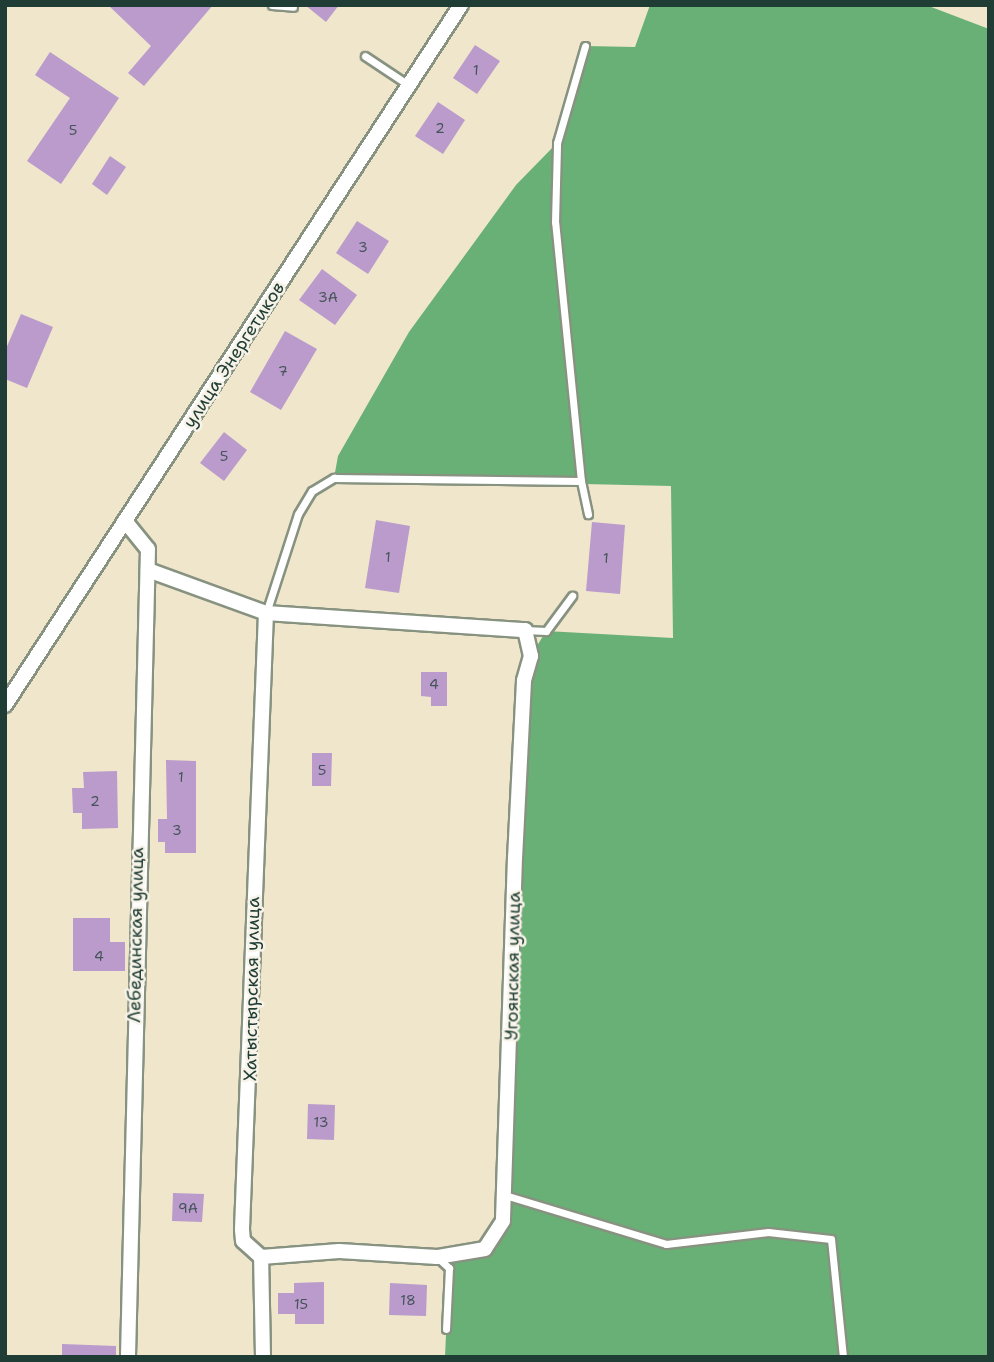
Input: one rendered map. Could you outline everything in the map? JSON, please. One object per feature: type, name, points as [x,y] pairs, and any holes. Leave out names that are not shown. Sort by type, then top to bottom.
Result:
[{"type":"street","name":"улица Энергетиков","points":[[5,705],[461,5]]},
{"type":"street","name":"Лебединская улица","points":[[125,521],[148,549],[128,1357]]},
{"type":"street","points":[[148,570],[266,613],[525,630]]},
{"type":"street","name":"Хатыстырская улица","points":[[261,1257],[243,1241],[242,1228],[266,613]]},
{"type":"street","name":"Угоянская улица","points":[[261,1257],[339,1251],[437,1257],[485,1249],[503,1221],[508,1196],[515,857],[524,681],[531,656],[525,630]]},
{"type":"street","points":[[261,1257],[263,1357]]},
{"type":"lane","points":[[272,5],[293,7]]},
{"type":"lane","points":[[585,46],[557,144],[555,222],[581,481],[588,513]]},
{"type":"lane","points":[[365,56],[410,86]]},
{"type":"lane","points":[[266,613],[298,514],[312,491],[334,478],[581,481]]},
{"type":"lane","points":[[525,630],[545,631],[572,596]]},
{"type":"lane","points":[[508,1196],[666,1244],[768,1232],[831,1239],[843,1357]]},
{"type":"lane","points":[[437,1257],[449,1268],[446,1329]]},
{"type":"green space","points":[[650,5],[926,5],[989,29],[989,1357],[445,1357],[449,1268],[437,1257],[485,1249],[503,1221],[531,656],[546,631],[673,638],[671,486],[334,478],[338,456],[409,332],[516,185],[557,143],[585,46],[635,47]]},
{"type":"building","points":[[108,5],[213,5],[144,86],[128,73],[151,46]]},
{"type":"building","points":[[305,5],[339,5],[326,22]]},
{"type":"building","points":[[475,45],[500,61],[477,94],[453,78]]},
{"type":"building","points":[[50,52],[119,98],[61,184],[27,161],[70,98],[35,75]]},
{"type":"building","points":[[438,102],[465,120],[443,154],[415,136]]},
{"type":"building","points":[[110,156],[126,167],[107,195],[92,184]]},
{"type":"building","points":[[357,221],[389,241],[368,274],[336,253]]},
{"type":"building","points":[[322,269],[357,295],[335,325],[299,300]]},
{"type":"building","points":[[21,314],[53,327],[27,388],[5,379],[5,351]]},
{"type":"building","points":[[285,331],[317,349],[281,410],[250,392]]},
{"type":"building","points":[[224,432],[247,450],[224,481],[200,463]]},
{"type":"building","points":[[376,520],[410,526],[399,593],[365,588]]},
{"type":"building","points":[[592,522],[625,525],[620,594],[586,591]]},
{"type":"building","points":[[421,672],[447,672],[447,706],[431,706],[431,697],[421,696]]},
{"type":"building","points":[[312,753],[332,753],[331,786],[312,786]]},
{"type":"building","points":[[166,760],[196,761],[196,853],[165,853],[165,842],[158,842],[158,819],[167,819]]},
{"type":"building","points":[[117,771],[118,828],[82,829],[82,813],[73,813],[72,788],[84,788],[83,772]]},
{"type":"building","points":[[73,918],[110,918],[110,942],[125,942],[125,971],[73,971]]},
{"type":"building","points":[[308,1104],[335,1105],[334,1140],[307,1139]]},
{"type":"building","points":[[173,1193],[204,1194],[202,1222],[172,1221]]},
{"type":"building","points":[[324,1282],[324,1324],[295,1324],[295,1314],[278,1314],[278,1293],[294,1293],[294,1283]]},
{"type":"building","points":[[390,1283],[427,1285],[426,1316],[389,1315]]},
{"type":"building","points":[[62,1344],[116,1346],[116,1357],[62,1357]]}]
